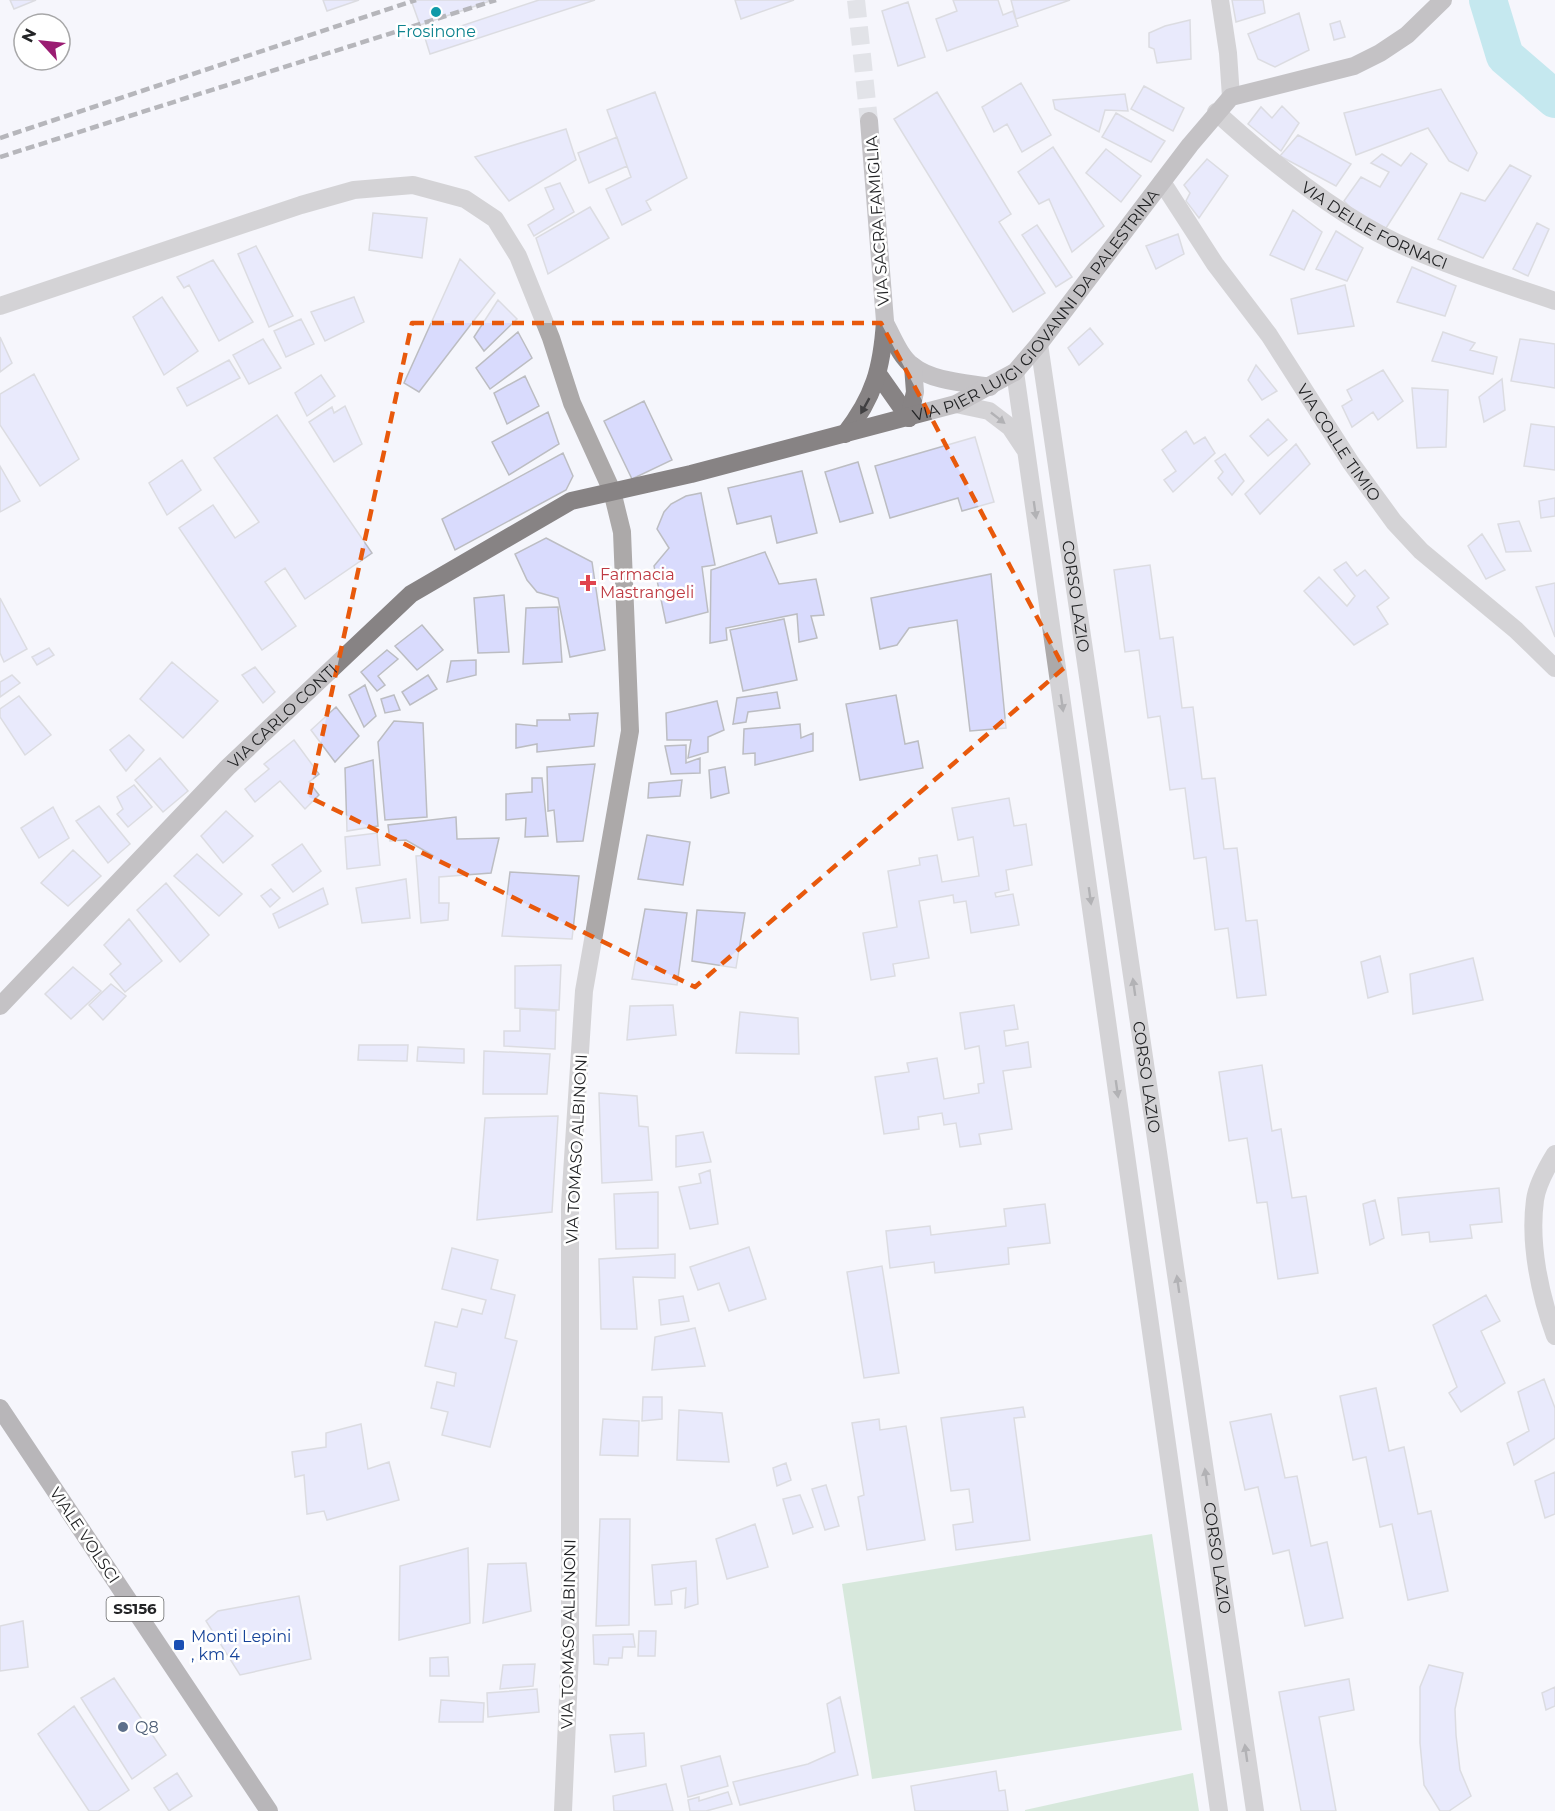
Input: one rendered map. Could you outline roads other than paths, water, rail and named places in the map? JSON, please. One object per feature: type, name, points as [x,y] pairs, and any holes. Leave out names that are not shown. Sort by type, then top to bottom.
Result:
[{"type":"main road","name":"VIALE VOLSCI","points":[[0,1408],[269,1811]]},
{"type":"street","points":[[1220,0],[1231,97],[1354,66],[1380,53],[1407,35],[1440,3]]},
{"type":"street","name":"VIA PIER LUIGI GIOVANNI DA PALESTRINA","points":[[612,491],[691,474],[909,418],[956,404],[1016,372],[1216,112],[1231,97]]},
{"type":"street","name":"VIA DELLE FORNACI","points":[[1216,112],[1290,174],[1373,230],[1412,250],[1555,300]]},
{"type":"street","name":"VIA SACRA FAMIGLIA","points":[[869,121],[885,321]]},
{"type":"street","name":"VIA COLLE TIMIO","points":[[1162,182],[1215,264],[1269,335],[1351,463],[1394,522],[1421,551],[1516,630],[1555,668]]},
{"type":"street","name":"VIA TOMASO ALBINONI","points":[[0,306],[301,205],[354,190],[413,185],[465,199],[495,219],[518,256],[551,339],[573,403],[612,491],[622,532],[630,731],[584,991],[570,1204],[570,1632],[563,1811]]},
{"type":"street","points":[[885,321],[899,349],[913,366],[937,378],[990,387]]},
{"type":"street","points":[[845,434],[860,414],[872,392],[883,348],[885,321]]},
{"type":"street","name":"CORSO LAZIO","points":[[1039,344],[1255,1811]]},
{"type":"street","points":[[909,418],[915,392],[913,366]]},
{"type":"street","name":"CORSO LAZIO","points":[[1016,372],[1219,1811]]},
{"type":"street","points":[[878,375],[909,418]]},
{"type":"street","name":"CORSO LAZIO","points":[[956,404],[989,411],[1010,427],[1027,452]]},
{"type":"street","name":"VIA CARLO CONTI","points":[[0,1006],[227,768],[411,594],[571,501],[612,491]]},
{"type":"street","points":[[1555,1154],[1535,1198],[1534,1241],[1544,1298],[1555,1336]]},
{"type":"waterway","points":[[1488,0],[1505,56],[1555,99]]},
{"type":"tunnel","points":[[856,0],[869,121]]},
{"type":"railway","points":[[0,138],[416,0]]},
{"type":"railway","points":[[0,157],[496,0]]},
{"type":"place","name":"Frosinone","points":[[436,12]]},
{"type":"place","name":"Farmacia Mastrangeli","points":[[588,583]]},
{"type":"place","name":"Monti Lepini , km 4","points":[[179,1645]]},
{"type":"place","name":"Q8","points":[[123,1727]]}]
